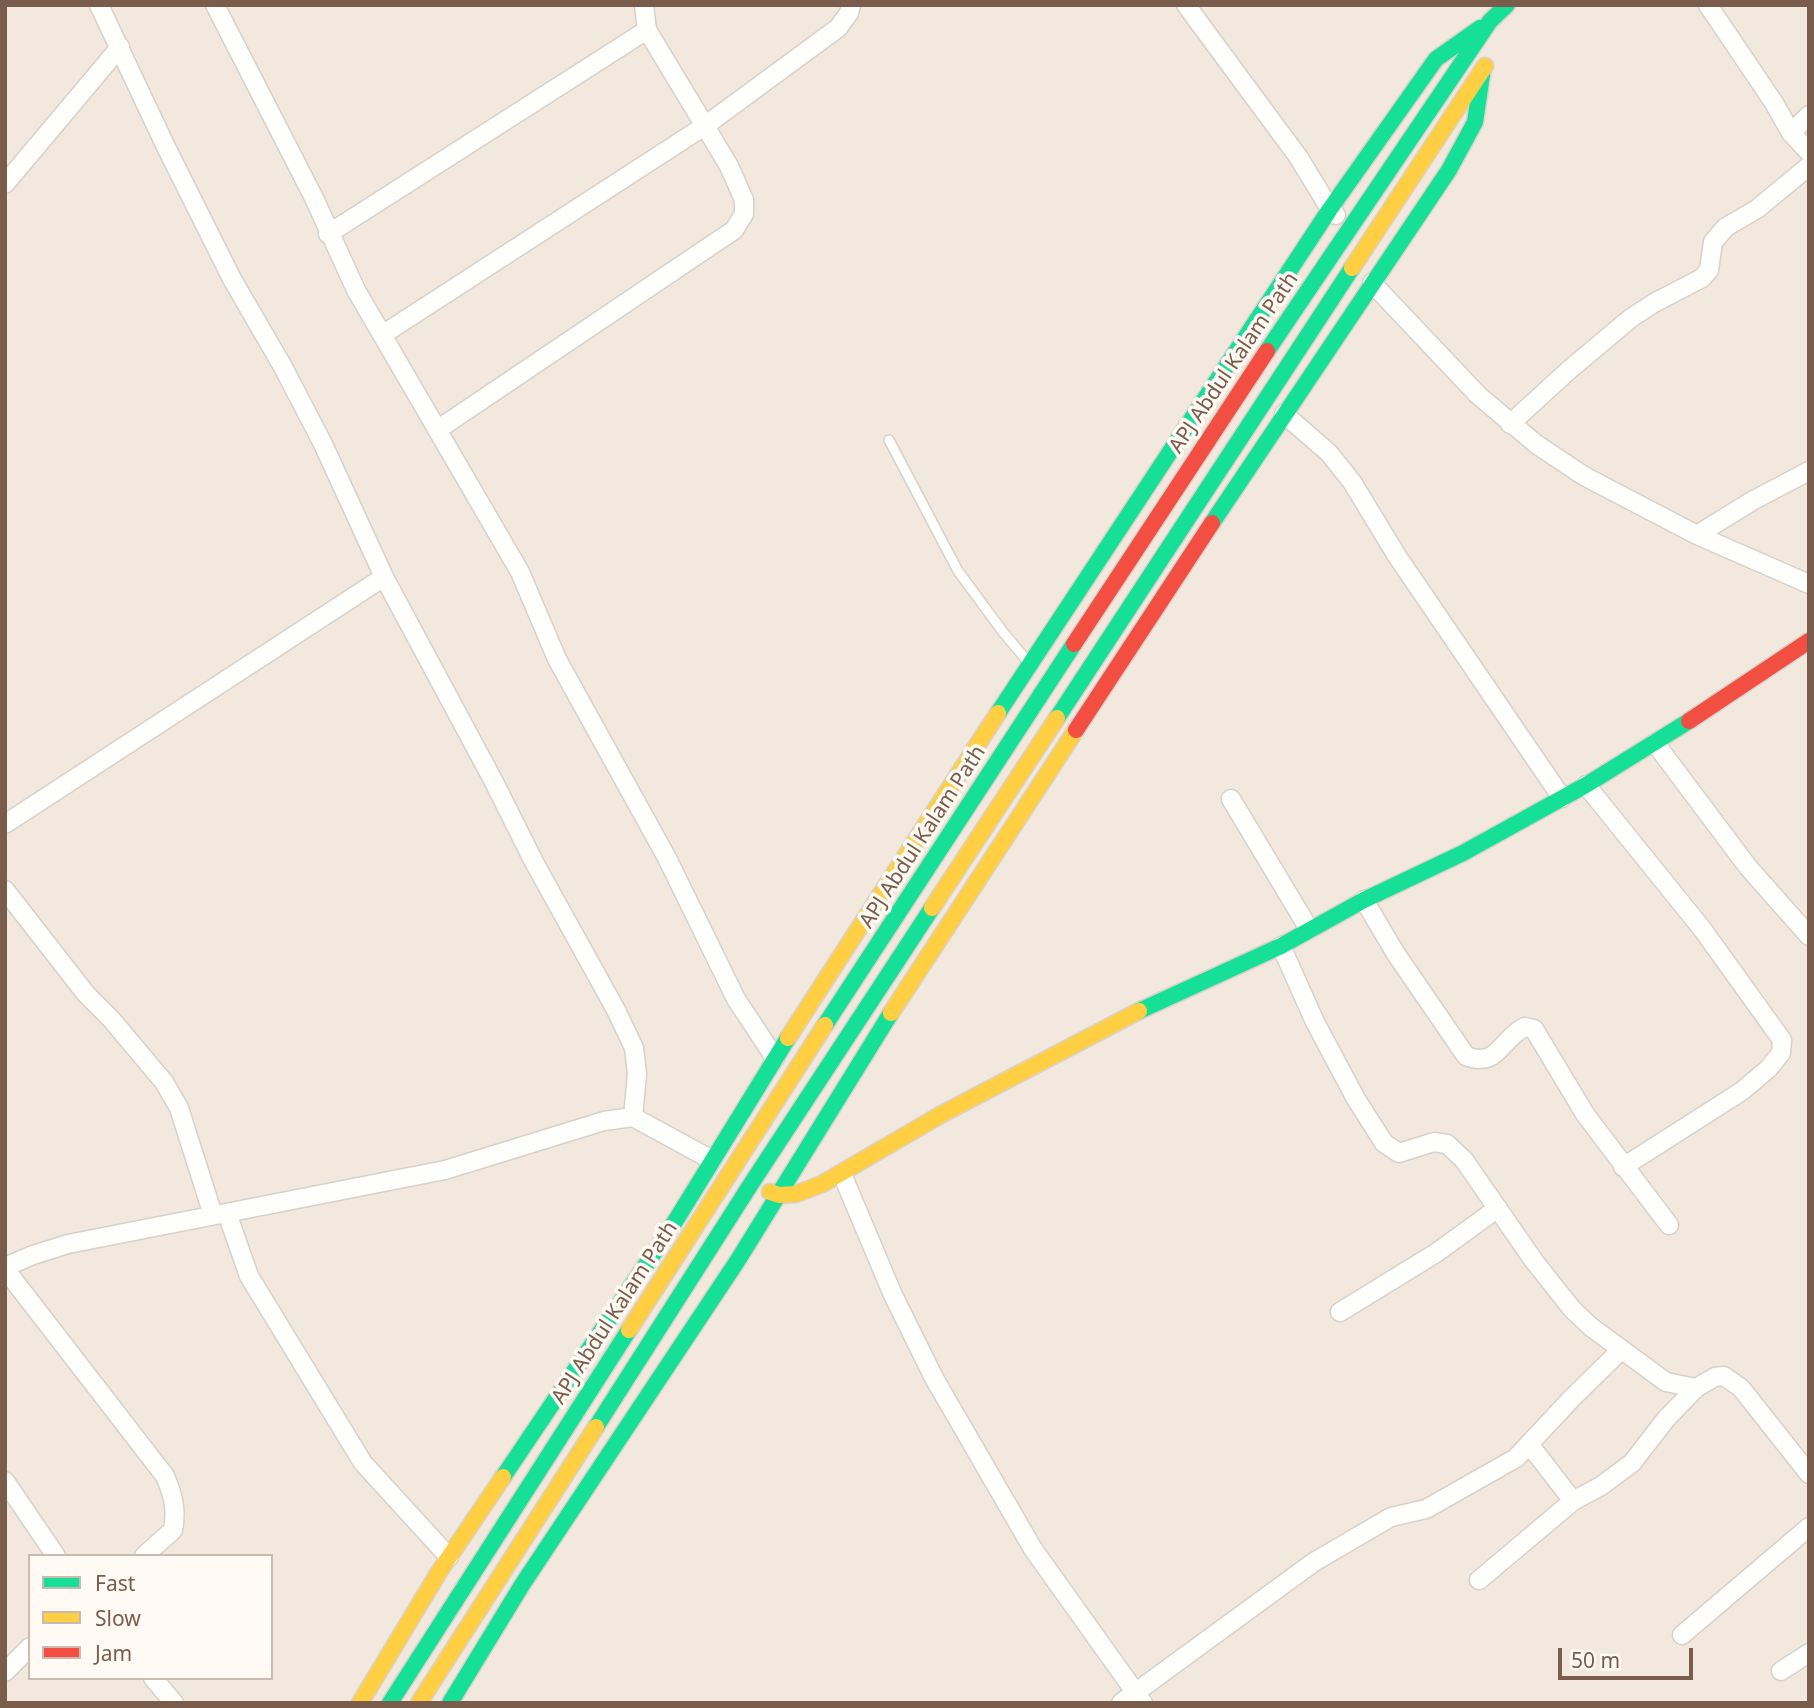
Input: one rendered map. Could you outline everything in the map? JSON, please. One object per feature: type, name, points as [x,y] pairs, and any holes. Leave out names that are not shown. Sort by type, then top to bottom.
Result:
[{"type":"main road","name":"APJ Abdul Kalam Path","points":[[390,1703],[808,1049],[1350,227],[1490,21],[1507,5]]},
{"type":"main road","points":[[1504,32],[1515,5]]},
{"type":"main road","points":[[360,1703],[449,1557],[676,1220],[775,1058],[1030,664],[1330,209],[1436,59],[1490,21]]},
{"type":"main road","points":[[419,1703],[751,1184],[1487,62],[1475,122],[1448,170],[1284,414],[874,1039],[722,1286],[522,1585],[450,1703]]},
{"type":"main road","points":[[1273,298],[1303,342]]},
{"type":"main road","points":[[712,1160],[751,1184],[779,1195],[796,1194],[842,1174],[942,1114],[1110,1024],[1281,946],[1364,900],[1463,853],[1586,785],[1655,743],[1809,641]]},
{"type":"street","points":[[99,5],[166,148],[232,279],[283,367],[323,444],[384,577],[547,886],[616,1010],[634,1048],[637,1074],[633,1117]]},
{"type":"street","points":[[215,5],[314,198],[328,234],[382,335],[520,572],[557,659],[667,858],[736,999],[775,1058]]},
{"type":"street","points":[[437,430],[734,230],[744,214],[744,200],[729,166],[647,30],[644,5]]},
{"type":"street","points":[[382,335],[706,125],[838,28],[849,13],[851,5]]},
{"type":"street","points":[[1186,5],[1299,158],[1330,209],[1369,245]]},
{"type":"street","points":[[1708,5],[1791,133],[1809,152]]},
{"type":"street","points":[[328,234],[647,30]]},
{"type":"street","points":[[5,184],[120,47]]},
{"type":"street","points":[[1791,133],[1809,115]]},
{"type":"street","points":[[1510,424],[1631,318],[1702,278],[1709,270],[1713,242],[1726,227],[1757,209],[1809,166]]},
{"type":"street","points":[[1372,283],[1443,360],[1535,444],[1584,476],[1698,536],[1809,584]]},
{"type":"street","points":[[1284,414],[1329,453],[1352,482],[1397,556],[1562,798]]},
{"type":"street","points":[[1698,536],[1752,500],[1809,471]]},
{"type":"street","points":[[5,824],[384,577]]},
{"type":"street","points":[[1655,743],[1748,867],[1809,936]]},
{"type":"street","points":[[1586,785],[1703,930],[1782,1041],[1781,1053],[1768,1069],[1742,1091],[1623,1167]]},
{"type":"street","points":[[1231,799],[1309,929]]},
{"type":"street","points":[[5,890],[86,994],[111,1019],[164,1082],[179,1108],[220,1214],[249,1276],[363,1463],[449,1557]]},
{"type":"street","points":[[1364,900],[1396,954],[1466,1056],[1478,1060],[1491,1057],[1516,1031],[1525,1027],[1534,1029],[1585,1114],[1669,1225]]},
{"type":"street","points":[[1281,946],[1315,1022],[1356,1099],[1384,1143],[1399,1153],[1434,1142],[1447,1144],[1464,1160],[1550,1283],[1572,1309],[1591,1327],[1666,1382],[1696,1388]]},
{"type":"street","points":[[146,1554],[173,1531],[176,1515],[174,1497],[165,1476],[5,1268],[33,1255],[68,1244],[445,1170],[604,1121],[633,1117],[712,1160]]},
{"type":"street","points":[[842,1174],[893,1295],[934,1378],[1034,1549],[1134,1699],[1225,1625],[1314,1562],[1391,1517],[1426,1509],[1516,1458],[1621,1350]]},
{"type":"street","points":[[1340,1312],[1436,1253],[1497,1209]]},
{"type":"street","points":[[1479,1580],[1573,1501],[1601,1486],[1632,1463],[1666,1419],[1696,1388],[1715,1377],[1724,1376],[1733,1382],[1809,1475]]},
{"type":"street","points":[[1529,1444],[1573,1501]]},
{"type":"street","points":[[5,1481],[55,1554]]},
{"type":"street","points":[[1682,1635],[1809,1527]]},
{"type":"street","points":[[5,1672],[28,1649]]},
{"type":"street","points":[[1781,1671],[1809,1653]]},
{"type":"street","points":[[155,1680],[174,1703]]},
{"type":"lane","points":[[889,440],[958,571],[1030,664]]},
{"type":"shaded area","points":[[5,5],[1809,5],[1809,1703],[5,1703]]},
{"type":"traffic: fast","points":[[1267,351],[1490,21],[1507,5]]},
{"type":"traffic: fast","points":[[998,713],[1330,209],[1436,59],[1480,28]]},
{"type":"traffic: fast","points":[[1212,523],[1449,170],[1475,122],[1482,75]]},
{"type":"traffic: fast","points":[[1057,718],[1352,268]]},
{"type":"traffic: fast","points":[[825,1025],[1074,644]]},
{"type":"traffic: fast","points":[[1139,1011],[1281,946],[1364,900],[1463,853],[1586,785],[1689,721]]},
{"type":"traffic: fast","points":[[596,1427],[932,908]]},
{"type":"traffic: fast","points":[[450,1703],[522,1585],[738,1260],[891,1013]]},
{"type":"traffic: fast","points":[[503,1477],[676,1220],[788,1038]]},
{"type":"traffic: fast","points":[[390,1703],[629,1330]]},
{"type":"traffic: slow","points":[[1352,268],[1485,66]]},
{"type":"traffic: slow","points":[[788,1038],[998,713]]},
{"type":"traffic: slow","points":[[932,908],[1057,718]]},
{"type":"traffic: slow","points":[[891,1013],[1076,730]]},
{"type":"traffic: slow","points":[[770,1192],[779,1195],[796,1194],[822,1184],[942,1114],[1139,1011]]},
{"type":"traffic: slow","points":[[629,1330],[825,1025]]},
{"type":"traffic: slow","points":[[419,1703],[596,1427]]},
{"type":"traffic: slow","points":[[360,1703],[439,1572],[503,1477]]},
{"type":"traffic: jam","points":[[1074,644],[1267,351]]},
{"type":"traffic: jam","points":[[1076,730],[1212,523]]},
{"type":"traffic: jam","points":[[1689,721],[1809,641]]}]
